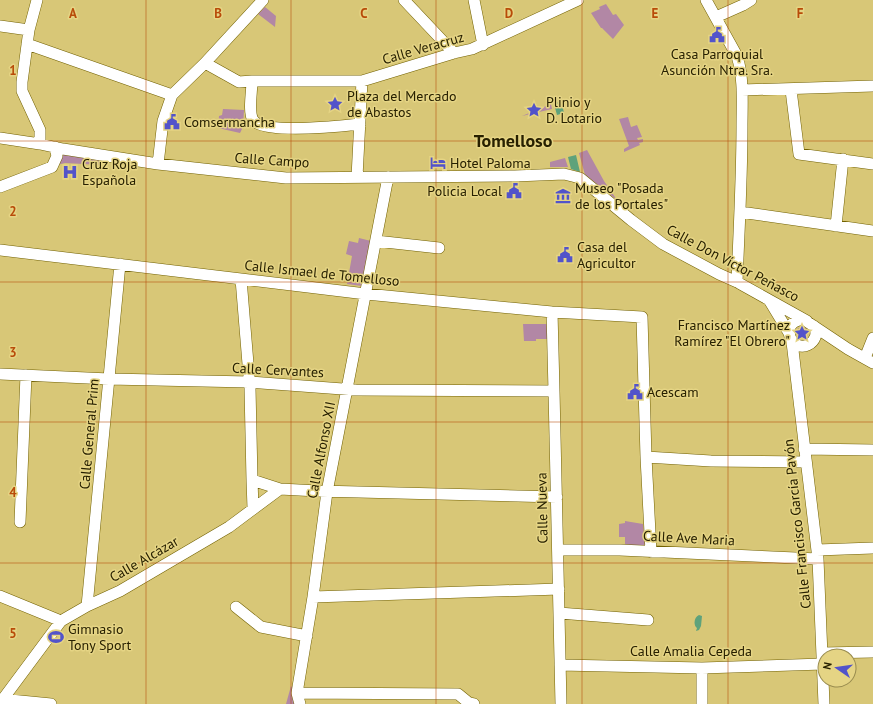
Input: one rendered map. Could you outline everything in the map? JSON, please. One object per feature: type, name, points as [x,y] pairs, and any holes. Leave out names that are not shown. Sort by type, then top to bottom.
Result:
[{"type":"street","points":[[37,0],[27,44],[22,91],[40,130],[40,144]]},
{"type":"street","points":[[158,164],[163,121],[172,95],[205,63],[263,0]]},
{"type":"street","points":[[404,0],[454,53]]},
{"type":"street","points":[[474,0],[483,45]]},
{"type":"street","name":"Calle Veracruz","points":[[205,63],[239,82],[252,80],[362,81],[483,45],[578,0]]},
{"type":"street","points":[[706,0],[737,56],[740,66],[742,90],[742,164],[737,282]]},
{"type":"street","points":[[716,17],[751,0]]},
{"type":"street","points":[[0,26],[30,30]]},
{"type":"street","points":[[27,44],[172,95]]},
{"type":"street","points":[[252,80],[251,114],[254,122],[258,125],[271,128],[315,128],[360,124]]},
{"type":"street","points":[[357,177],[362,81]]},
{"type":"street","points":[[742,90],[791,90],[873,86]]},
{"type":"street","points":[[791,90],[799,154],[873,164]]},
{"type":"street","name":"Calle Campo","points":[[0,138],[158,164],[286,178],[545,175]]},
{"type":"street","points":[[0,187],[52,167],[56,156],[55,147]]},
{"type":"street","points":[[836,226],[843,160]]},
{"type":"street","name":"Calle Don Víctor Peñasco","points":[[545,175],[564,174],[580,178],[663,244],[768,299],[810,323],[869,361]]},
{"type":"street","name":"Calle Alfonso XII","points":[[299,699],[327,492],[388,177]]},
{"type":"street","points":[[740,212],[873,231]]},
{"type":"street","points":[[376,241],[439,248]]},
{"type":"street","name":"Calle Ismael de Tomelloso","points":[[0,250],[366,294],[552,312],[642,317],[646,457]]},
{"type":"street","name":"Calle General Prim","points":[[87,606],[120,264]]},
{"type":"street","points":[[241,279],[250,382],[253,508]]},
{"type":"street","points":[[768,299],[790,338],[800,346],[809,344],[815,338],[815,329],[810,323],[803,319],[794,322],[791,325],[790,338]]},
{"type":"street","name":"Calle Nueva","points":[[552,312],[561,704]]},
{"type":"street","name":"Calle Francisco García Pavón","points":[[790,338],[818,554],[822,648]]},
{"type":"street","points":[[869,361],[873,338]]},
{"type":"street","name":"Calle Cervantes","points":[[0,374],[109,379],[250,382],[348,389],[554,391]]},
{"type":"street","points":[[20,522],[26,375]]},
{"type":"street","points":[[804,449],[873,450]]},
{"type":"street","points":[[650,552],[646,457],[711,461],[806,462]]},
{"type":"street","points":[[252,480],[280,489],[327,492],[556,497]]},
{"type":"street","name":"Calle Alcázar","points":[[1,701],[61,621],[87,606],[120,591],[229,527],[280,489]]},
{"type":"street","name":"Calle Ave Maria","points":[[558,550],[818,554],[873,548]]},
{"type":"street","points":[[313,597],[558,590]]},
{"type":"street","points":[[0,596],[61,621]]},
{"type":"street","points":[[236,607],[260,627],[307,636]]},
{"type":"street","points":[[559,613],[648,620]]},
{"type":"street","name":"Calle Amalia Cepeda","points":[[857,654],[873,652]]},
{"type":"street","name":"Calle Amalia Cepeda","points":[[560,665],[702,668],[817,659]]},
{"type":"street","points":[[702,668],[702,704]]},
{"type":"street","name":"Calle Francisco García Pavón","points":[[824,688],[824,704]]},
{"type":"street","points":[[299,699],[458,694],[469,703],[474,704]]},
{"type":"street","points":[[1,701],[51,704]]},
{"type":"shaded area","points":[[606,4],[613,15],[616,14],[624,25],[613,39],[601,28],[591,13],[600,9],[599,7]]},
{"type":"shaded area","points":[[265,7],[276,16],[275,27],[258,14]]},
{"type":"shaded area","points":[[561,100],[564,113],[557,115],[554,104]]},
{"type":"shaded area","points":[[551,104],[552,109],[522,116]]},
{"type":"shaded area","points":[[223,109],[244,110],[243,127],[240,133],[218,128],[219,116],[222,115]]},
{"type":"shaded area","points":[[628,117],[631,127],[637,125],[642,137],[637,138],[638,140],[643,139],[643,142],[639,143],[640,145],[624,152],[624,149],[629,146],[619,119]]},
{"type":"shaded area","points":[[587,150],[604,181],[617,200],[585,175],[579,153]]},
{"type":"shaded area","points":[[61,151],[102,158],[102,165],[65,163],[57,165]]},
{"type":"shaded area","points":[[576,155],[580,172],[571,169],[568,157]]},
{"type":"shaded area","points":[[565,158],[568,167],[550,167],[550,162]]},
{"type":"shaded area","points":[[359,238],[371,241],[362,286],[347,284],[352,256],[346,254],[349,241],[358,243]]},
{"type":"shaded area","points":[[523,324],[547,324],[548,339],[524,341]]},
{"type":"shaded area","points":[[804,327],[807,328],[807,338],[800,339],[797,338],[796,331],[797,328]]},
{"type":"shaded area","points":[[625,521],[643,524],[645,544],[643,546],[625,545],[625,537],[619,537],[619,524],[625,523]]},
{"type":"shaded area","points":[[699,615],[702,616],[701,626],[699,630],[696,631],[697,628],[695,621],[696,617]]},
{"type":"shaded area","points":[[291,686],[297,693],[300,704],[286,704]]},
{"type":"place","name":"Casa Parroquial Asunción Ntra. Sra.","points":[[717,35]]},
{"type":"place","name":"Plaza del Mercado de Abastos","points":[[335,104]]},
{"type":"place","name":"Plinio y D. Lotario","points":[[534,110]]},
{"type":"place","name":"Comsermancha","points":[[172,122]]},
{"type":"place","name":"Hotel Paloma","points":[[438,163]]},
{"type":"place","name":"Cruz Roja Española","points":[[70,172]]},
{"type":"place","name":"Policia Local","points":[[514,191]]},
{"type":"place","name":"Museo \"Posada de los Portales\"","points":[[563,196]]},
{"type":"place","name":"Casa del Agricultor","points":[[565,255]]},
{"type":"place","name":"Francisco Martínez Ramírez \"El Obrero\"","points":[[802,333]]},
{"type":"place","name":"Acescam","points":[[635,392]]},
{"type":"place","name":"Gimnasio Tony Sport","points":[[56,637]]},
{"type":"district","name":"Tomelloso","points":[[513,141]]}]
